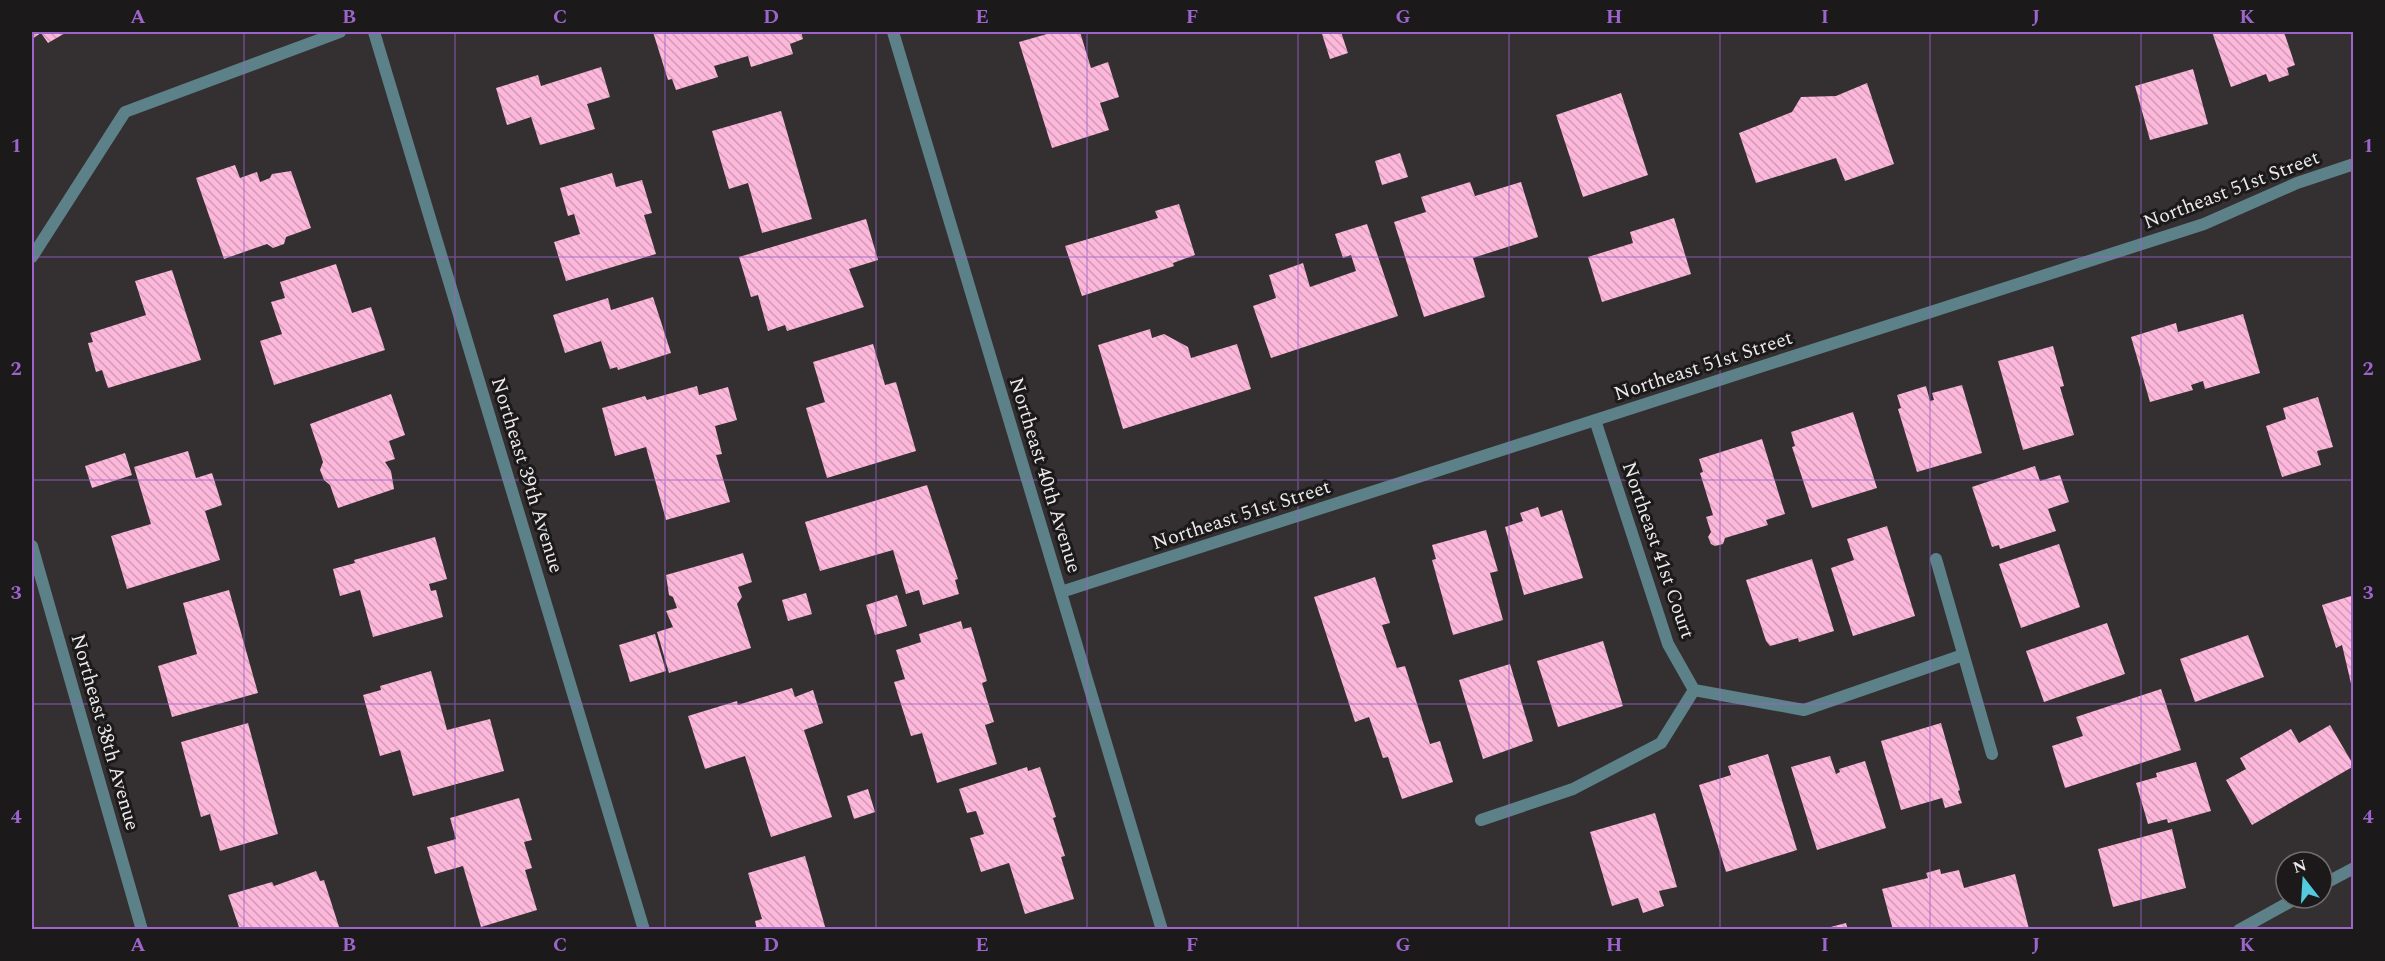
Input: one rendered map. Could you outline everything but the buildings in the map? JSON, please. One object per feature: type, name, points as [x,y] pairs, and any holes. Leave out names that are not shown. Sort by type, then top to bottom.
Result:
[{"type":"street","points":[[32,257],[125,112],[340,32]]},
{"type":"street","name":"Northeast 39th Avenue","points":[[374,32],[644,930]]},
{"type":"street","name":"Northeast 40th Avenue","points":[[893,32],[1162,930]]},
{"type":"street","name":"Northeast 51st Street","points":[[1061,592],[2204,224],[2297,183],[2354,164]]},
{"type":"street","name":"Northeast 41st Court","points":[[1595,420],[1668,644],[1694,690]]},
{"type":"street","name":"Northeast 38th Avenue","points":[[32,546],[142,930]]},
{"type":"street","points":[[1936,559],[1992,754]]},
{"type":"street","points":[[1481,820],[1574,789],[1661,743],[1694,690],[1804,710],[1963,655]]},
{"type":"street","points":[[2334,879],[2354,868]]},
{"type":"street","points":[[2239,930],[2275,910]]}]
